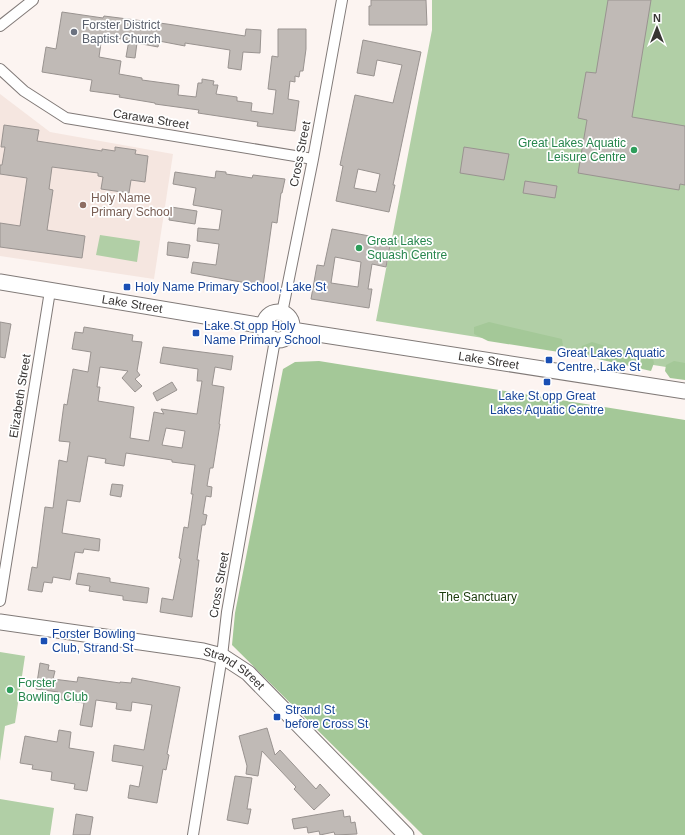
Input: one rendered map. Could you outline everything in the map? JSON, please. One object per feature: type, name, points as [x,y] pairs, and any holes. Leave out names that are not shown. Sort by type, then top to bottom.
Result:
[{"type":"street","points":[[0,26],[33,0]]},
{"type":"street","name":"Cross Street","points":[[282,313],[313,159],[342,0]]},
{"type":"street","name":"Carawa Street","points":[[0,69],[24,91],[66,118],[313,159]]},
{"type":"street","name":"Lake Street","points":[[0,282],[264,326]]},
{"type":"street","name":"Elizabeth Street","points":[[0,601],[50,291]]},
{"type":"street","points":[[274,313],[282,313],[289,318],[292,330],[284,339],[275,340],[268,335],[264,326],[270,315],[274,313]]},
{"type":"street","name":"Lake Street","points":[[292,330],[685,391]]},
{"type":"street","name":"Cross Street","points":[[193,835],[222,656],[227,612],[275,340]]},
{"type":"street","name":"Strand Street","points":[[0,622],[203,651],[222,656],[248,673],[406,835]]},
{"type":"shaded area","name":"Holy Name Primary School","points":[[0,94],[50,132],[173,154],[154,279],[0,256]]},
{"type":"green space","points":[[432,0],[685,0],[685,370],[376,321],[432,30]]},
{"type":"green space","points":[[100,235],[140,241],[137,262],[96,255]]},
{"type":"green space","points":[[489,322],[562,339],[563,346],[559,352],[488,341],[474,334],[474,327]]},
{"type":"green space","points":[[592,342],[612,348],[647,352],[652,355],[654,363],[651,371],[580,355],[582,346]]},
{"type":"green space","name":"The Sanctuary","points":[[319,361],[685,420],[685,835],[423,835],[232,645],[235,613],[283,369],[295,362]]},
{"type":"green space","points":[[674,361],[685,363],[685,380],[670,378],[665,371],[666,365]]},
{"type":"green space","name":"Forster Bowling Club","points":[[0,652],[25,656],[15,723],[5,726],[0,761]]},
{"type":"green space","points":[[0,799],[54,808],[50,835],[0,835]]},
{"type":"building","points":[[371,0],[426,0],[427,25],[369,25],[369,6],[371,6]]},
{"type":"building","points":[[608,0],[651,0],[632,117],[685,126],[685,185],[680,184],[679,190],[578,173],[587,120],[578,118],[586,72],[596,73]]},
{"type":"building","points":[[62,12],[103,18],[104,16],[167,24],[245,36],[246,29],[261,30],[260,53],[243,52],[241,70],[228,68],[230,50],[185,43],[185,46],[159,41],[158,47],[137,43],[135,58],[126,57],[129,40],[102,36],[99,57],[121,61],[119,74],[142,78],[142,80],[179,85],[178,95],[196,97],[198,83],[202,83],[202,79],[214,81],[213,85],[218,85],[216,94],[237,97],[237,101],[252,103],[251,111],[273,114],[276,90],[268,89],[272,56],[278,57],[278,29],[306,29],[306,49],[303,71],[300,71],[299,77],[295,76],[295,82],[290,81],[288,99],[299,101],[295,131],[257,126],[258,122],[198,113],[199,110],[155,104],[119,97],[120,95],[90,91],[92,80],[42,72],[46,47],[56,49]]},
{"type":"building","points":[[363,40],[421,52],[393,185],[395,185],[389,212],[336,201],[343,166],[340,165],[355,95],[393,103],[402,65],[377,60],[374,76],[357,73]],"holes":[[[358,169],[380,174],[376,192],[354,188]]]},
{"type":"building","points":[[4,125],[39,130],[37,141],[102,151],[102,149],[115,151],[115,147],[136,150],[135,154],[148,156],[145,182],[131,180],[129,193],[101,189],[103,177],[98,176],[98,173],[52,167],[49,189],[53,190],[47,230],[85,236],[82,258],[0,247],[0,223],[20,226],[27,178],[0,174],[0,165],[2,165],[5,147],[1,147]]},
{"type":"building","points":[[464,147],[509,154],[504,180],[460,173]]},
{"type":"building","points":[[216,171],[252,178],[253,175],[285,179],[281,193],[277,223],[272,222],[263,286],[191,273],[193,262],[216,265],[219,244],[197,241],[198,228],[219,230],[222,210],[193,205],[196,188],[173,184],[175,172],[215,178]]},
{"type":"building","points":[[525,181],[557,186],[555,198],[523,193]]},
{"type":"building","points":[[171,207],[197,211],[195,224],[169,220]]},
{"type":"building","points":[[332,229],[391,240],[386,267],[372,264],[368,289],[372,289],[369,308],[311,299],[317,265],[324,266]],"holes":[[[335,257],[361,262],[358,287],[331,283]]]},
{"type":"building","points":[[168,242],[190,245],[188,258],[167,255]]},
{"type":"building","points":[[0,322],[11,324],[5,358],[0,357]]},
{"type":"building","points":[[84,327],[133,335],[132,341],[142,342],[137,371],[140,375],[135,379],[142,386],[135,392],[122,378],[128,371],[100,367],[97,387],[100,387],[98,401],[134,407],[130,438],[149,441],[154,412],[164,414],[161,409],[197,414],[202,381],[197,381],[198,369],[160,363],[163,347],[233,356],[231,370],[215,367],[212,385],[224,387],[213,468],[210,468],[207,486],[212,487],[211,497],[206,496],[203,514],[207,515],[205,525],[202,525],[192,617],[160,612],[162,598],[173,600],[181,559],[179,558],[184,527],[188,528],[193,494],[191,494],[195,465],[172,462],[172,460],[126,453],[124,466],[105,463],[106,459],[88,456],[80,502],[67,500],[62,533],[100,539],[99,551],[84,549],[83,553],[75,552],[70,580],[53,577],[52,583],[44,582],[42,592],[28,590],[32,567],[37,568],[45,507],[53,508],[59,460],[67,462],[70,442],[59,441],[64,404],[67,405],[73,369],[88,372],[91,352],[72,349],[75,332],[83,333]],"holes":[[[166,428],[185,431],[182,448],[162,445]]]},
{"type":"building","points":[[172,382],[177,390],[157,401],[153,393]]},
{"type":"building","points":[[112,484],[123,485],[121,497],[110,495]]},
{"type":"building","points":[[78,573],[110,578],[110,582],[149,588],[147,603],[123,600],[123,596],[89,591],[90,586],[76,584]]},
{"type":"building","points":[[40,663],[49,665],[48,670],[55,671],[53,679],[77,682],[78,677],[120,683],[131,683],[132,678],[180,687],[167,754],[169,755],[166,770],[163,769],[157,803],[128,798],[130,785],[139,787],[143,766],[112,761],[114,745],[144,750],[152,705],[132,702],[131,711],[116,709],[117,703],[96,700],[92,727],[80,725],[84,703],[57,699],[58,692],[36,689]]},
{"type":"building","points":[[267,728],[275,755],[280,750],[316,789],[320,784],[330,795],[314,810],[294,789],[296,787],[262,751],[258,776],[246,774],[247,766],[239,736]]},
{"type":"building","points":[[59,730],[71,732],[69,748],[94,752],[87,791],[74,789],[75,784],[51,780],[52,772],[32,769],[33,765],[20,763],[25,736],[57,742]]},
{"type":"building","points":[[235,776],[252,778],[247,809],[251,809],[248,824],[227,820]]},
{"type":"building","points":[[343,810],[344,817],[350,816],[351,823],[355,822],[357,834],[335,835],[334,832],[320,835],[319,831],[308,833],[307,827],[294,829],[292,819]]},
{"type":"building","points":[[76,814],[93,817],[90,835],[73,835]]},
{"type":"place","name":"Forster District Baptist Church","points":[[74,32]]},
{"type":"place","name":"Great Lakes Aquatic Leisure Centre","points":[[634,150]]},
{"type":"place","name":"Holy Name Primary School","points":[[83,205]]},
{"type":"place","name":"Great Lakes Squash Centre","points":[[359,248]]},
{"type":"place","name":"Holy Name Primary School, Lake St","points":[[127,287]]},
{"type":"place","name":"Lake St opp Holy Name Primary School","points":[[196,333]]},
{"type":"place","name":"Great Lakes Aquatic Centre, Lake St","points":[[549,360]]},
{"type":"place","name":"Lake St opp Great Lakes Aquatic Centre","points":[[547,382]]},
{"type":"place","name":"Forster Bowling Club, Strand St","points":[[44,641]]},
{"type":"place","name":"Forster Bowling Club","points":[[10,690]]},
{"type":"place","name":"Strand St before Cross St","points":[[277,717]]}]
